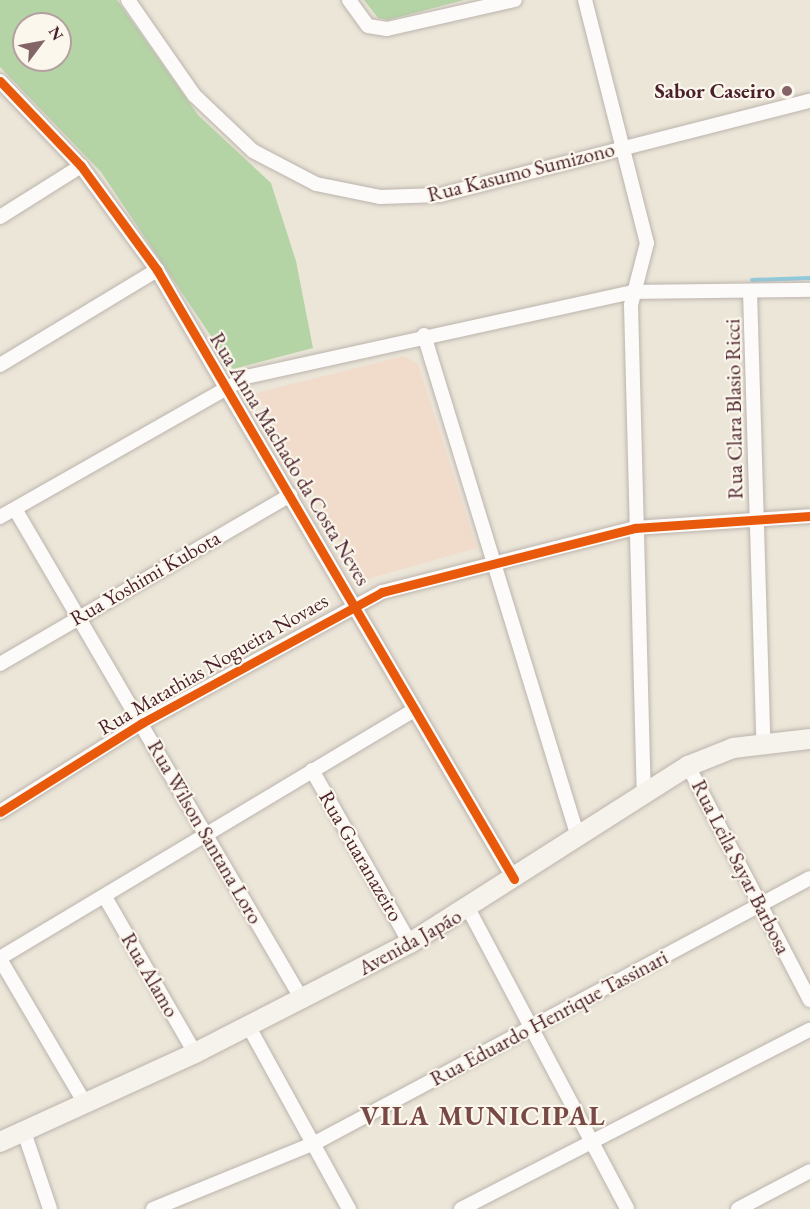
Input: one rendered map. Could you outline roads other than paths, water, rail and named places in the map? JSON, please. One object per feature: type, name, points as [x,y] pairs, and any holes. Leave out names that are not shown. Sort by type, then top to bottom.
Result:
[{"type":"main road","name":"Avenida Japão","points":[[0,1142],[86,1105],[303,1001],[410,943],[469,910],[644,792],[688,766],[763,742],[810,738]]},
{"type":"street","name":"Rua Kasumo Sumizono","points":[[128,0],[218,123],[253,151],[316,184],[380,197],[440,195],[623,146],[810,101]]},
{"type":"street","points":[[349,0],[368,26],[387,29],[515,0]]},
{"type":"street","points":[[585,0],[646,243],[634,292],[635,528],[644,792]]},
{"type":"street","name":"Rua Anna Machado da Costa Neves","points":[[0,81],[81,166],[157,270],[355,604],[414,710],[514,879]]},
{"type":"street","points":[[0,217],[81,166]]},
{"type":"street","points":[[0,365],[157,270]]},
{"type":"street","points":[[0,517],[225,384],[424,335],[634,292],[810,290]]},
{"type":"street","name":"Rua Clara Blasio Ricci","points":[[750,291],[763,742]]},
{"type":"street","points":[[424,335],[578,837]]},
{"type":"street","name":"Rua Yoshimi Kubota","points":[[0,664],[290,495]]},
{"type":"street","name":"Rua Wilson Santana Loro","points":[[15,508],[303,1001]]},
{"type":"street","name":"Rua Matathias Nogueira Novaes","points":[[0,812],[142,723],[355,604],[493,560],[635,528],[810,516]]},
{"type":"street","points":[[86,1105],[0,958],[414,710]]},
{"type":"street","name":"Rua Leila Sayar Barbosa","points":[[688,766],[810,1000]]},
{"type":"street","name":"Rua Guaranazeiro","points":[[312,770],[410,943]]},
{"type":"street","name":"Rua Eduardo Henrique Tassinari","points":[[153,1209],[188,1203],[315,1143],[810,878]]},
{"type":"street","name":"Rua Alamo","points":[[105,897],[195,1053]]},
{"type":"street","points":[[469,910],[627,1209]]},
{"type":"street","points":[[249,1027],[315,1143],[349,1209]]},
{"type":"street","points":[[461,1209],[590,1139],[810,1030]]},
{"type":"street","points":[[24,1132],[50,1209]]},
{"type":"street","points":[[738,1209],[810,1170]]},
{"type":"waterway","points":[[752,280],[810,278]]},
{"type":"place","name":"Sabor Caseiro","points":[[787,91]]},
{"type":"district","name":"VILA MUNICIPAL","points":[[483,1116]]}]
